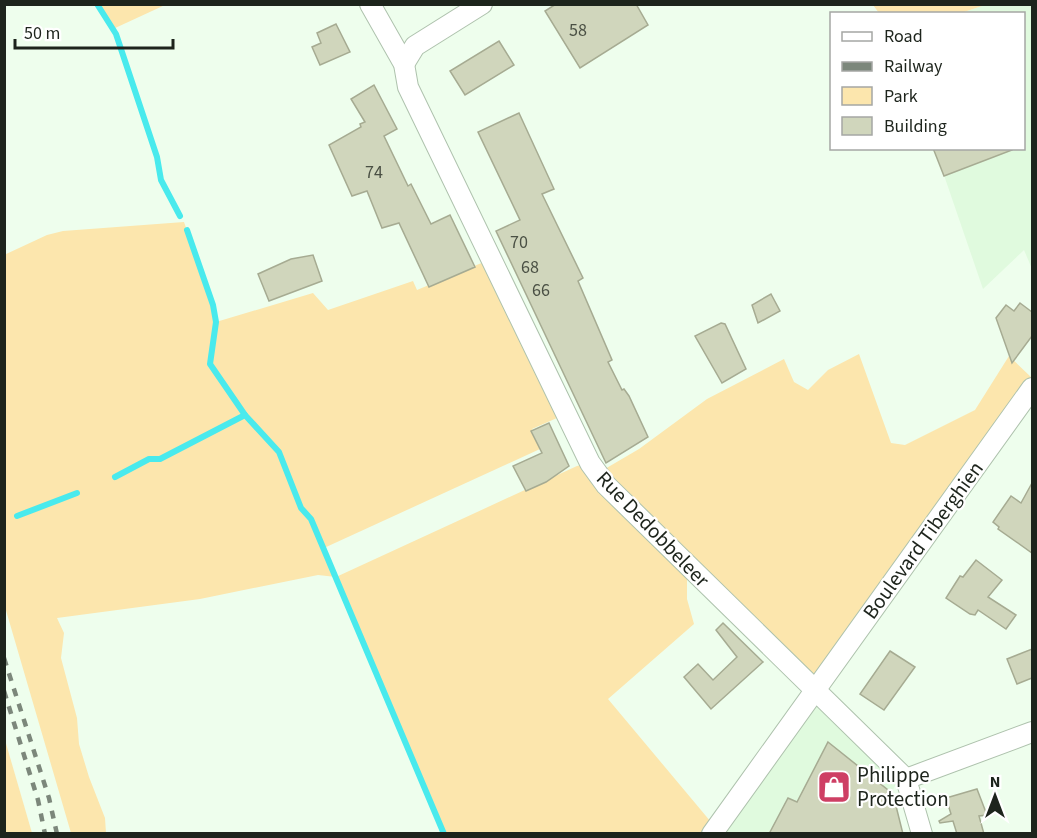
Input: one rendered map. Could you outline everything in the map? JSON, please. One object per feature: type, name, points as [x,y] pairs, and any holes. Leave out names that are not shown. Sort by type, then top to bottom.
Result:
[{"type":"street","name":"Rue Dedobbeleer","points":[[370,4],[405,69],[408,87],[590,464],[606,485],[789,663],[814,692],[906,779]]},
{"type":"street","points":[[405,69],[415,46],[482,4]]},
{"type":"street","name":"Boulevard Tiberghien","points":[[712,834],[1032,388]]},
{"type":"street","points":[[922,834],[906,779],[1032,732]]},
{"type":"shaded area","points":[[985,5],[1032,5],[1032,269],[1024,250],[983,289],[935,150],[1025,150],[1025,12],[964,12]]},
{"type":"shaded area","points":[[814,692],[901,774],[871,833],[712,834]]},
{"type":"green space","points":[[97,5],[165,5],[113,29]]},
{"type":"green space","points":[[873,5],[985,5],[964,12],[878,12]]},
{"type":"green space","points":[[184,222],[213,305],[216,322],[313,293],[328,310],[413,281],[417,290],[491,259],[566,414],[532,429],[540,449],[324,548],[336,577],[318,575],[200,599],[57,618],[64,633],[61,658],[77,718],[79,744],[105,818],[106,833],[71,833],[5,607],[4,255],[47,235],[63,231]]},
{"type":"green space","points":[[859,354],[891,443],[905,445],[975,410],[1009,356],[1032,378],[1032,388],[814,692],[687,567],[687,599],[694,624],[608,699],[716,828],[712,833],[444,833],[336,577],[577,466],[590,463],[598,473],[639,449],[707,399],[784,359],[794,382],[808,390],[828,370]]},
{"type":"green space","points":[[5,740],[32,833],[5,833]]},
{"type":"building","points":[[556,4],[636,4],[648,25],[580,68],[545,11]]},
{"type":"building","points":[[336,24],[350,52],[320,65],[312,47],[321,43],[317,33]]},
{"type":"building","points":[[499,41],[514,65],[465,95],[450,71]]},
{"type":"building","points":[[374,85],[397,129],[384,136],[408,186],[411,184],[431,224],[450,215],[475,267],[429,287],[399,223],[382,228],[367,191],[352,196],[329,145],[361,127],[360,124],[365,122],[351,99]]},
{"type":"building","points":[[519,113],[554,189],[542,194],[583,278],[578,281],[612,360],[608,362],[622,390],[624,389],[629,396],[648,437],[606,463],[496,231],[520,220],[478,132]]},
{"type":"building","points":[[934,150],[1012,150],[944,176]]},
{"type":"building","points":[[313,255],[322,281],[269,301],[258,274],[291,259]]},
{"type":"building","points":[[771,294],[780,311],[758,323],[752,305]]},
{"type":"building","points":[[1020,303],[1032,312],[1032,336],[1012,363],[996,318],[1006,305],[1014,311]]},
{"type":"building","points":[[721,323],[725,324],[746,369],[722,383],[695,336]]},
{"type":"building","points":[[549,423],[569,466],[546,482],[526,491],[513,466],[542,453],[531,431]]},
{"type":"building","points":[[1032,483],[1032,553],[998,529],[999,527],[993,522],[1011,496],[1021,503]]},
{"type":"building","points":[[976,560],[1002,580],[988,597],[1016,615],[1006,629],[978,610],[975,615],[970,614],[946,598],[960,576],[963,577]]},
{"type":"building","points":[[723,623],[763,662],[711,709],[684,677],[698,664],[713,680],[737,657],[716,630]]},
{"type":"building","points":[[1032,649],[1032,678],[1017,684],[1007,659]]},
{"type":"building","points":[[890,651],[915,667],[884,710],[860,694]]},
{"type":"building","name":"Philippe Protection","points":[[828,742],[893,794],[903,834],[769,834],[788,798],[797,802]]},
{"type":"building","points":[[977,789],[987,815],[979,816],[984,834],[957,834],[953,821],[940,823],[939,821],[951,814],[946,798]]},
{"type":"waterway","points":[[97,4],[116,34],[157,157],[161,180],[180,216]]},
{"type":"waterway","points":[[187,230],[213,305],[216,322],[210,364],[245,415],[279,452],[301,508],[311,519],[444,834]]},
{"type":"waterway","points":[[115,477],[149,459],[160,459],[245,415]]},
{"type":"waterway","points":[[17,516],[77,493]]},
{"type":"railway","points":[[4,658],[49,798],[57,834]]},
{"type":"railway","points":[[4,691],[38,800],[45,834]]},
{"type":"place","name":"Philippe Protection","points":[[834,787]]}]
